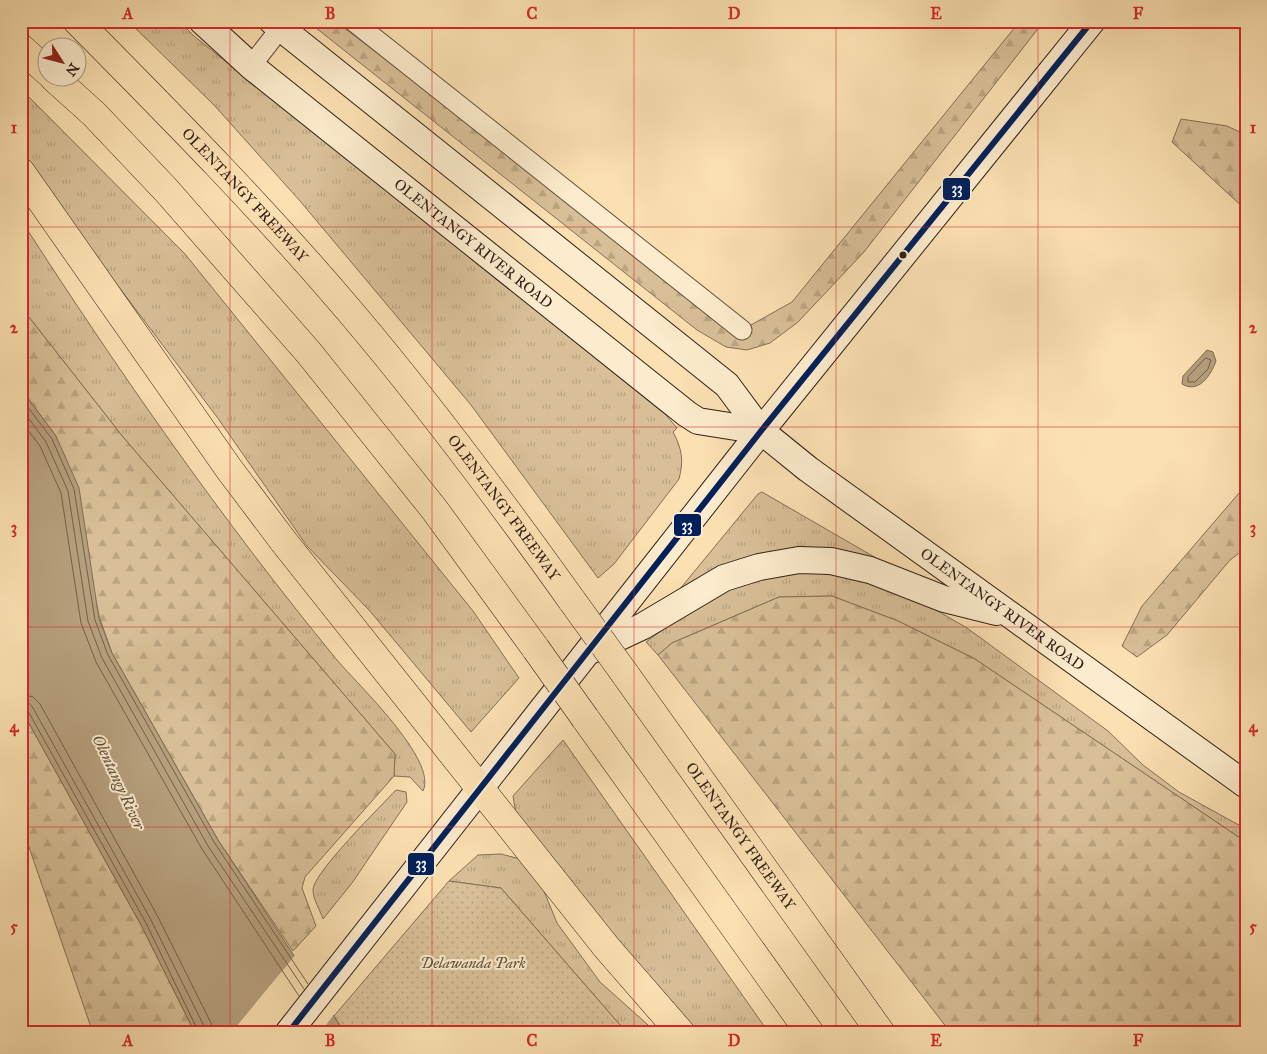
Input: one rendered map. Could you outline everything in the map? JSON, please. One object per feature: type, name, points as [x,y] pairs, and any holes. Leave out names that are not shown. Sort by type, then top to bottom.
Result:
[{"type":"highway","name":"OLENTANGY FREEWAY","points":[[76,21],[206,151],[353,315],[481,474],[881,1033]]},
{"type":"highway","points":[[21,48],[38,63]]},
{"type":"highway","points":[[65,88],[94,114],[166,190],[309,353],[434,509],[810,1033]]},
{"type":"highway","points":[[21,172],[229,469],[479,790],[607,948],[681,1033]]},
{"type":"highway","points":[[846,983],[879,1015],[902,1033]]},
{"type":"main road","name":"OLENTANGY RIVER ROAD","points":[[202,21],[251,66],[688,414],[698,421],[761,431]]},
{"type":"main road","points":[[288,1033],[761,431],[1092,21]]},
{"type":"main road","name":"OLENTANGY RIVER ROAD","points":[[279,24],[727,385],[761,431],[808,469],[1246,784]]},
{"type":"main road","points":[[587,653],[643,626],[724,578],[768,565],[799,560],[831,561],[870,570],[944,599],[1014,618]]},
{"type":"street","points":[[353,21],[742,330]]},
{"type":"street","points":[[251,66],[279,24]]},
{"type":"green space","points":[[128,21],[179,21],[194,36],[666,415],[677,428],[673,432],[681,455],[679,479],[614,564],[598,578],[471,405],[300,201],[214,105]]},
{"type":"green space","points":[[315,21],[335,21],[742,330],[792,302],[1020,21],[1044,21],[864,252],[798,322],[770,343],[747,350],[726,347],[697,330],[316,28]]},
{"type":"green space","points":[[21,89],[185,254],[473,611],[519,678],[471,732],[369,610],[307,546],[217,417],[112,278],[21,150]]},
{"type":"green space","points":[[1181,119],[1227,126],[1246,135],[1246,210],[1172,142]]},
{"type":"green space","points":[[21,220],[134,389],[212,499],[337,660],[394,723],[419,761],[424,777],[423,791],[410,777],[394,776],[395,754],[123,437],[21,307]]},
{"type":"green space","points":[[21,307],[123,437],[395,754],[394,776],[305,877],[302,888],[316,926],[293,951],[218,840],[112,653],[100,619],[56,436],[21,389]]},
{"type":"green space","points":[[1246,485],[1246,548],[1230,560],[1167,635],[1137,657],[1122,646],[1142,606]]},
{"type":"green space","points":[[762,492],[883,562],[856,558],[670,601],[758,494]]},
{"type":"green space","points":[[789,571],[836,572],[912,596],[967,628],[1108,731],[1143,765],[1179,792],[1246,829],[1246,842],[975,659],[898,621],[832,596],[779,597],[672,643],[658,655],[646,642],[707,600],[739,584],[774,573]]},
{"type":"green space","points":[[832,596],[898,621],[975,659],[1246,842],[1246,1033],[951,1033],[658,655],[672,643],[779,597]]},
{"type":"green space","points":[[21,709],[141,925],[195,1033],[93,1033],[21,824]]},
{"type":"green space","points":[[563,740],[769,1033],[692,1033],[516,814],[513,796]]},
{"type":"green space","points":[[396,790],[406,792],[407,802],[352,883],[323,919],[313,893],[316,882],[335,855]]},
{"type":"green space","points":[[501,854],[520,859],[537,874],[557,923],[600,982],[657,1033],[627,1033],[501,888],[449,881],[478,855]]},
{"type":"green space","name":"Delawanda Park","points":[[449,881],[501,888],[627,1033],[345,1033],[334,1016]]},
{"type":"water","points":[[1207,350],[1213,352],[1216,361],[1208,377],[1194,387],[1182,384],[1183,376]]},
{"type":"water","name":"Olentangy River","points":[[21,389],[56,436],[79,488],[99,619],[112,653],[218,840],[345,1033],[195,1033],[141,925],[21,709]]},
{"type":"pier","points":[[297,953],[335,1013],[320,1033],[231,1033]]},
{"type":"transit line","name":"33","points":[[288,1033],[761,431],[1092,21]]}]
